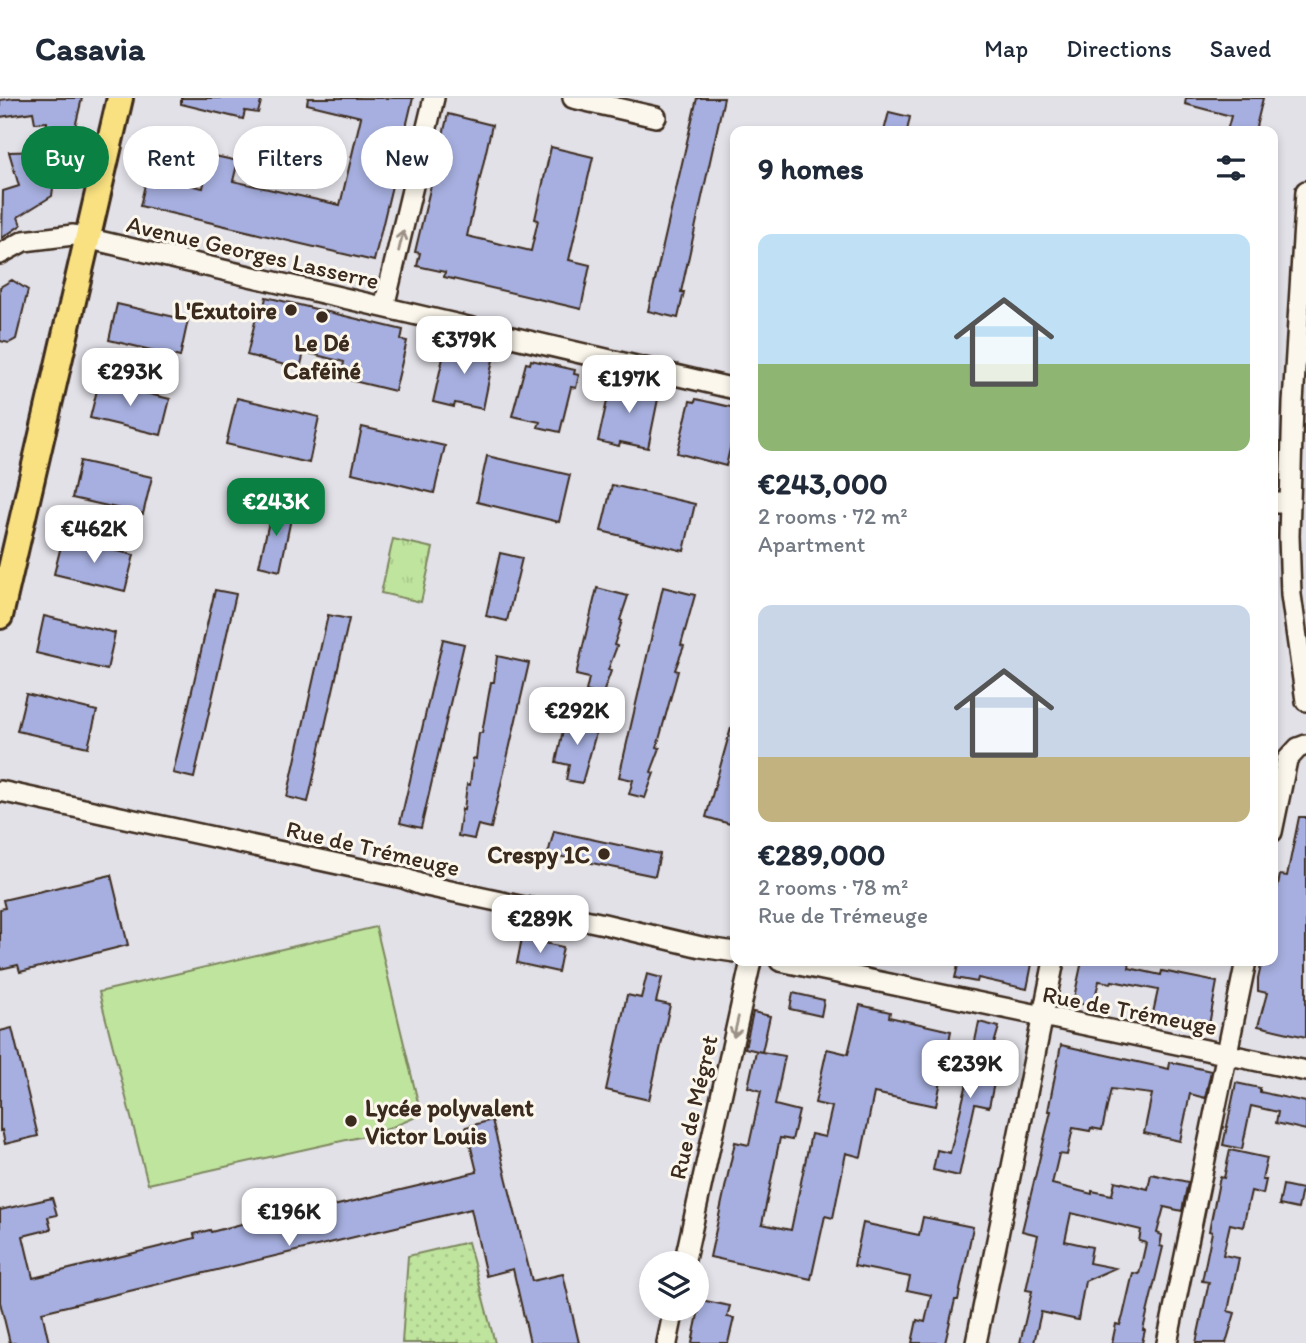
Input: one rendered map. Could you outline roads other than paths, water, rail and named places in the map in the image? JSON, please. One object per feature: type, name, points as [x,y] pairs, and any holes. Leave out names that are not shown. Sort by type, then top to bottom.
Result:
[{"type":"main road","points":[[0,616],[5,575],[80,236],[104,98]]},
{"type":"main road","points":[[0,550],[80,236],[120,98]]},
{"type":"street","points":[[384,307],[433,98]]},
{"type":"street","points":[[573,98],[656,117]]},
{"type":"street","points":[[1306,191],[1300,403],[1281,503],[1306,701]]},
{"type":"street","points":[[0,254],[24,241],[80,236]]},
{"type":"street","name":"Avenue Georges Lasserre","points":[[80,236],[730,388]]},
{"type":"street","points":[[1278,803],[1287,760],[1298,748],[1306,745]]},
{"type":"street","name":"Rue de Trémeuge","points":[[0,791],[730,951]]},
{"type":"street","name":"Rue de Mégret","points":[[687,1251],[750,966]]},
{"type":"street","name":"Rue de Trémeuge","points":[[803,966],[1306,1071]]},
{"type":"street","points":[[976,1343],[1053,966]]},
{"type":"street","points":[[1167,1343],[1245,966]]},
{"type":"street","points":[[667,1343],[672,1321]]},
{"type":"place","name":"L'Exutoire","points":[[291,310]]},
{"type":"place","name":"Le Dé Caféiné","points":[[322,317]]},
{"type":"place","name":"Crespy 1C","points":[[604,854]]},
{"type":"place","name":"Lycée polyvalent Victor Louis","points":[[351,1121]]}]
